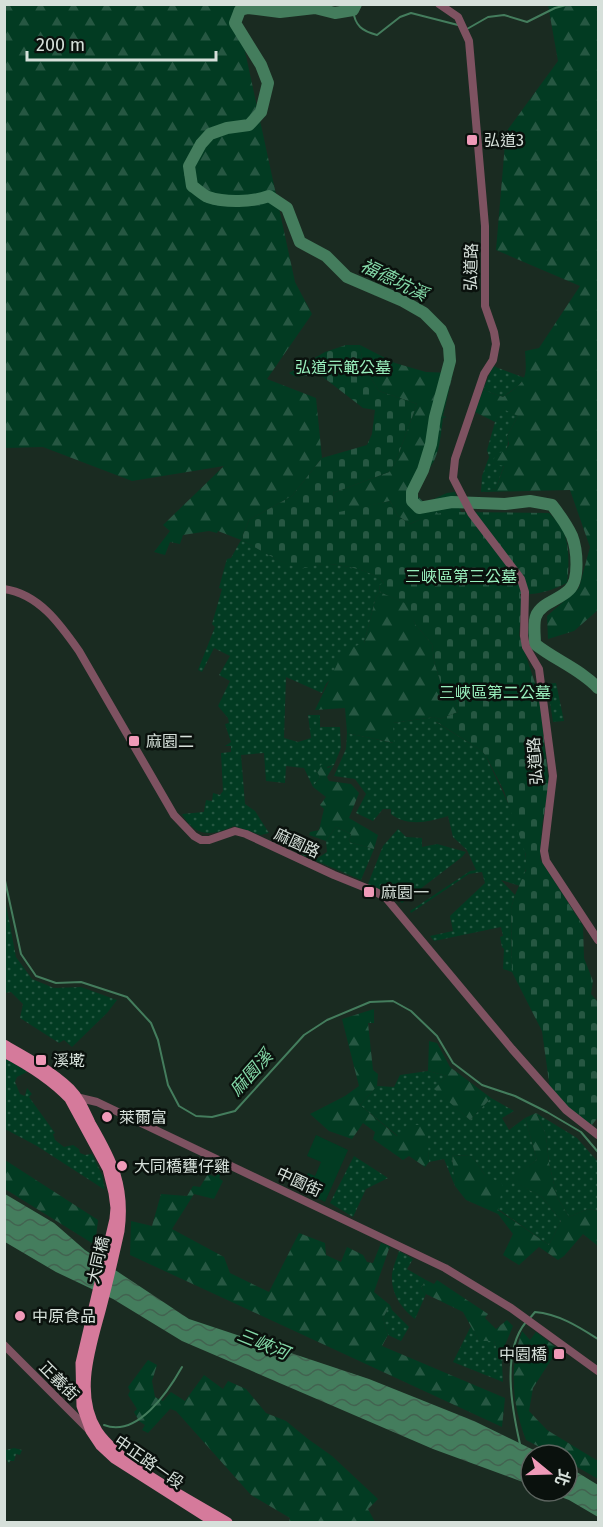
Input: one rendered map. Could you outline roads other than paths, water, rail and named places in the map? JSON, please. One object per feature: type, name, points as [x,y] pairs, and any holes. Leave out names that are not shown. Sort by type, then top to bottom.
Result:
[{"type":"main road","points":[[4,1044],[45,1068],[73,1097]]},
{"type":"main road","points":[[4,1053],[73,1097]]},
{"type":"main road","name":"大同橋","points":[[73,1097],[116,1170],[120,1186],[118,1217],[97,1308]]},
{"type":"main road","name":"中正路一段","points":[[97,1308],[86,1381],[90,1413],[100,1446],[114,1459],[213,1522]]},
{"type":"main road","name":"中正路一段","points":[[94,1431],[133,1464],[228,1522]]},
{"type":"street","name":"弘道路","points":[[439,4],[458,18],[469,41],[472,97],[479,135],[478,158],[486,226],[485,306],[496,344],[455,459],[453,478],[471,513],[521,579],[526,598],[524,636],[526,646],[539,669],[553,776],[544,851],[546,861],[598,940]]},
{"type":"street","name":"麻園路","points":[[4,589],[23,593],[36,602],[63,630],[79,651],[174,815],[194,836],[201,840],[209,840],[235,831],[246,834],[386,898],[566,1110],[598,1135]]},
{"type":"street","name":"中園街","points":[[73,1097],[97,1102],[445,1268],[511,1308],[598,1371]]},
{"type":"street","name":"正義街","points":[[4,1345],[94,1431]]},
{"type":"water","name":"三峽河","points":[[5,1194],[54,1223],[85,1250],[189,1319],[369,1379],[474,1421],[519,1443],[519,1481],[433,1449],[182,1341],[113,1299],[56,1272],[5,1242]]},
{"type":"water","points":[[579,1473],[598,1485],[598,1517],[574,1503],[579,1503]]},
{"type":"waterway","name":"福德坑溪","points":[[356,4],[353,10],[335,13],[315,8],[280,12],[248,8],[240,10],[235,23],[261,65],[268,83],[261,112],[249,125],[227,128],[210,134],[201,144],[189,166],[192,186],[208,197],[223,200],[247,201],[269,196],[287,208],[300,242],[326,256],[347,277],[403,301],[424,313],[441,330],[449,347],[450,361],[435,417],[431,444],[423,470],[412,492],[412,501],[419,508],[452,502],[505,504],[530,501],[552,505],[572,536],[576,572],[569,590],[538,612],[535,622],[535,644],[583,675],[598,688]]},
{"type":"waterway","points":[[467,29],[488,17],[504,15],[527,22],[555,8],[570,4]]},
{"type":"waterway","points":[[587,4],[598,5]]},
{"type":"waterway","points":[[353,10],[355,20],[360,27],[377,35],[400,17],[411,13],[458,25]]},
{"type":"waterway","name":"麻園溪","points":[[4,876],[21,954],[36,976],[56,983],[81,982],[127,997],[151,1023],[158,1040],[168,1085],[179,1106],[196,1116],[212,1117],[235,1111],[304,1035],[327,1020],[370,1002],[393,1001],[411,1011],[437,1036],[453,1063],[482,1085],[515,1096],[547,1112],[581,1132],[598,1152]]},
{"type":"waterway","name":"麻園溪","points":[[530,1318],[535,1312],[552,1315],[598,1339]]},
{"type":"waterway","name":"麻園溪","points":[[520,1443],[512,1398],[511,1365],[518,1334],[526,1322]]},
{"type":"waterway","points":[[104,1425],[116,1427],[128,1425],[139,1419],[160,1400],[182,1367]]},
{"type":"place","name":"弘道3","points":[[472,140]]},
{"type":"place","name":"麻園二","points":[[134,741]]},
{"type":"place","name":"麻園一","points":[[369,892]]},
{"type":"place","name":"溪墘","points":[[41,1060]]},
{"type":"place","name":"萊爾富","points":[[107,1117]]},
{"type":"place","name":"大同橋甕仔雞","points":[[122,1166]]},
{"type":"place","name":"中原食品","points":[[20,1316]]},
{"type":"place","name":"中園橋","points":[[559,1354]]},
{"type":"park label","name":"弘道示範公墓","points":[[343,367]]},
{"type":"park label","name":"三峽區第三公墓","points":[[461,576]]},
{"type":"park label","name":"三峽區第二公墓","points":[[495,692]]}]
